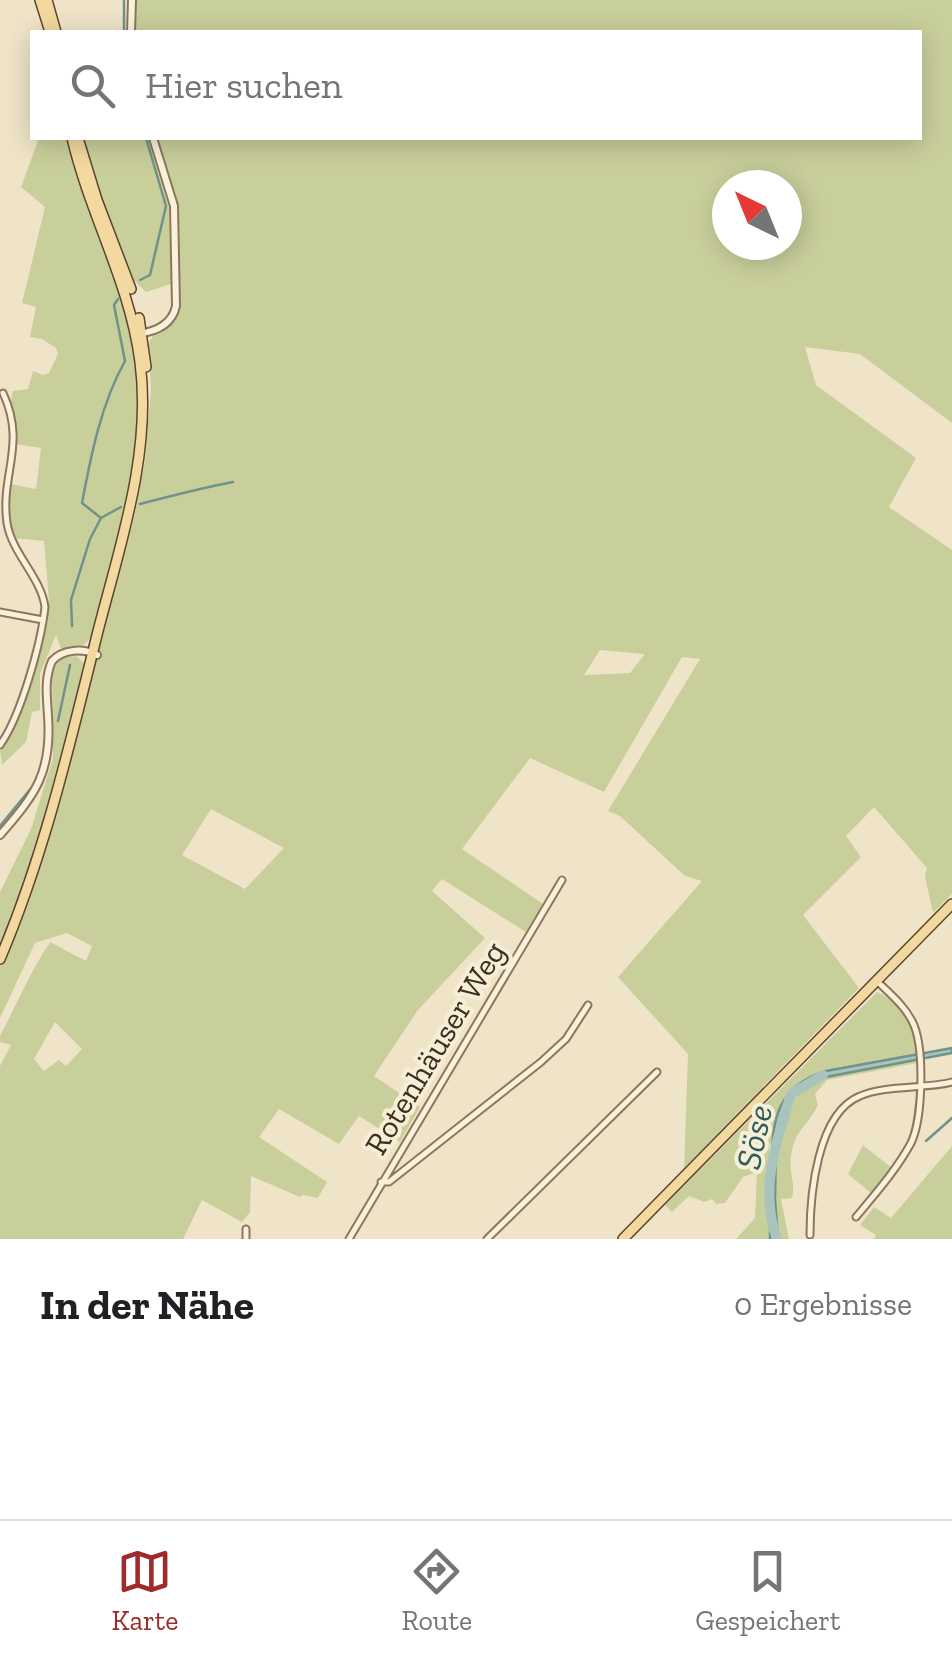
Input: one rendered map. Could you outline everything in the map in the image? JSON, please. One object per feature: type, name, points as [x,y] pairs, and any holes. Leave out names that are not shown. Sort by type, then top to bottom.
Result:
[{"type":"main road","points":[[43,0],[52,30]]},
{"type":"main road","points":[[0,959],[34,875],[143,465],[147,410],[144,330],[76,140]]},
{"type":"main road","points":[[94,654],[140,446],[144,330]]},
{"type":"main road","points":[[622,1239],[952,904]]},
{"type":"street","points":[[131,30],[132,0]]},
{"type":"street","points":[[144,330],[169,322],[175,312],[176,231],[171,194],[154,140]]},
{"type":"street","points":[[0,744],[15,716],[43,620],[43,594],[20,558],[7,522],[6,496],[15,434],[4,393]]},
{"type":"street","points":[[0,612],[43,620]]},
{"type":"street","points":[[0,835],[32,797],[45,769],[50,748],[50,666],[60,654],[94,654]]},
{"type":"street","name":"Rotenhäuser Weg","points":[[349,1239],[562,880]]},
{"type":"street","points":[[856,1217],[898,1165],[912,1140],[920,1089],[917,1032],[907,1012],[879,982]]},
{"type":"street","points":[[382,1182],[389,1182],[541,1062],[566,1039],[588,1005]]},
{"type":"street","points":[[487,1239],[657,1072]]},
{"type":"street","points":[[810,1235],[814,1178],[824,1144],[841,1111],[866,1094],[952,1082]]},
{"type":"street","points":[[246,1229],[246,1239]]},
{"type":"green space","points":[[134,0],[952,0],[952,423],[860,354],[805,347],[816,385],[916,458],[889,507],[952,550],[952,894],[933,913],[925,877],[927,868],[874,807],[846,836],[861,857],[803,915],[859,988],[684,1168],[688,1054],[618,977],[702,881],[685,876],[620,816],[608,811],[700,659],[682,657],[604,792],[530,758],[462,849],[543,904],[526,932],[442,879],[432,891],[485,938],[418,1010],[374,1076],[420,1107],[400,1142],[359,1116],[339,1144],[279,1109],[259,1137],[327,1182],[318,1198],[300,1197],[251,1176],[250,1212],[242,1222],[202,1200],[183,1239],[0,1239],[0,1066],[11,1045],[0,1042],[0,1036],[50,942],[86,961],[92,946],[67,933],[35,943],[0,1018],[0,967],[50,835],[135,513],[145,460],[151,389],[148,344],[170,325],[179,306],[176,207],[157,140],[922,140],[922,30],[133,30]],"holes":[[[600,650],[644,654],[630,673],[584,675]],[[211,809],[284,848],[245,889],[182,855]],[[55,1022],[82,1049],[66,1066],[59,1060],[44,1071],[34,1059]]]},
{"type":"green space","points":[[38,140],[69,140],[126,307],[138,365],[139,431],[119,536],[92,636],[84,645],[61,649],[56,635],[40,674],[40,710],[32,712],[26,742],[2,765],[0,750],[19,716],[49,600],[44,541],[13,538],[9,522],[10,484],[36,489],[41,448],[15,444],[11,404],[13,391],[28,389],[33,371],[49,373],[58,354],[56,348],[42,339],[30,337],[36,307],[22,303],[45,207],[21,187]]},
{"type":"green space","points":[[82,140],[149,140],[169,208],[171,284],[146,292],[130,276]]},
{"type":"green space","points":[[76,656],[86,665],[59,772],[27,878],[0,947],[0,892],[31,829],[53,758],[52,670],[61,658]]},
{"type":"green space","points":[[877,992],[906,1017],[917,1054],[826,1071],[788,1094],[769,1148],[770,1239],[736,1239],[755,1218],[757,1172],[743,1177],[725,1203],[716,1204],[712,1199],[704,1202],[689,1196],[672,1212],[665,1205]]},
{"type":"green space","points":[[918,1059],[917,1063],[827,1080],[815,1094],[818,1105],[793,1147],[792,1198],[781,1199],[789,1239],[778,1239],[777,1138],[785,1106],[793,1095],[835,1075]]},
{"type":"green space","points":[[863,1145],[893,1169],[872,1194],[848,1174]]},
{"type":"green space","points":[[952,1146],[952,1239],[874,1239],[876,1235],[860,1225],[874,1207],[891,1218]]},
{"type":"water","points":[[952,1048],[952,1053],[821,1078],[793,1094],[779,1122],[775,1199],[778,1239],[770,1239],[773,1134],[787,1096],[797,1086],[826,1071]]},
{"type":"waterway","points":[[124,0],[124,30]]},
{"type":"waterway","points":[[140,280],[150,275],[166,206],[147,140]]},
{"type":"waterway","points":[[72,626],[71,600],[90,539],[101,518],[82,503],[85,485],[103,412],[125,361],[114,305],[118,299]]},
{"type":"waterway","points":[[140,504],[233,482]]},
{"type":"waterway","points":[[101,518],[121,507]]},
{"type":"waterway","points":[[58,721],[70,665]]},
{"type":"waterway","points":[[0,826],[32,787]]},
{"type":"waterway","name":"Söse","points":[[777,1239],[769,1203],[780,1130],[791,1094],[823,1075]]},
{"type":"waterway","points":[[926,1141],[952,1118]]}]
